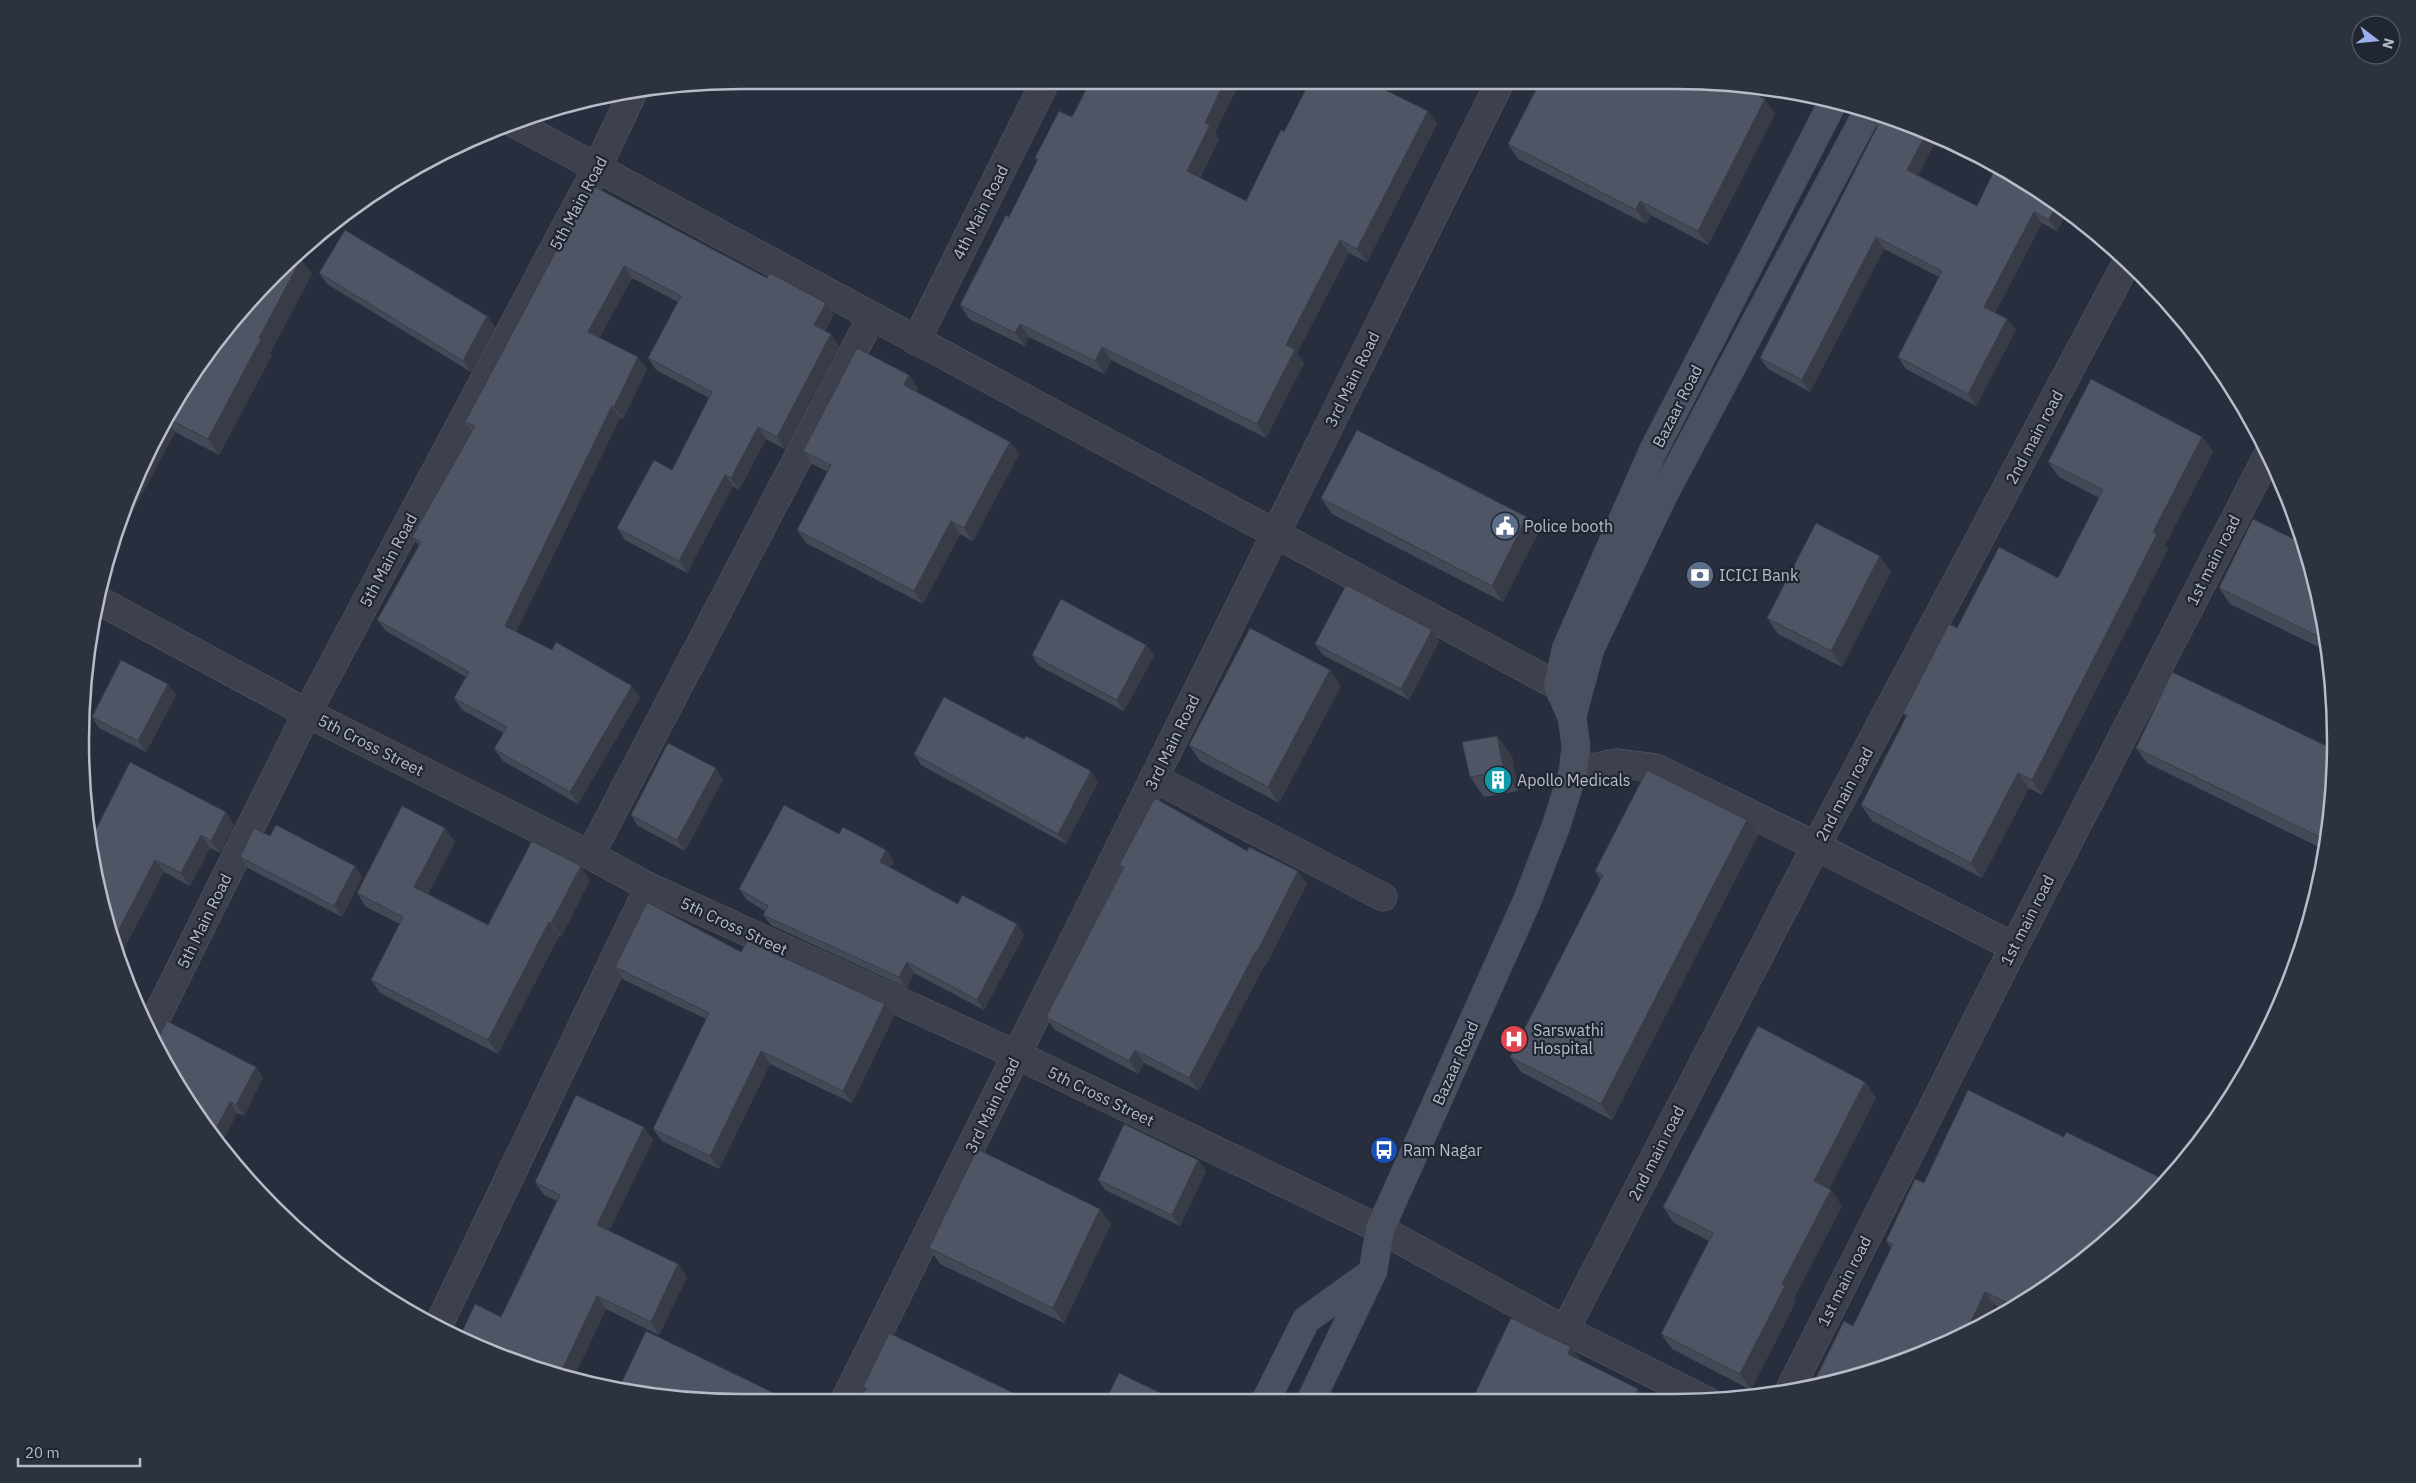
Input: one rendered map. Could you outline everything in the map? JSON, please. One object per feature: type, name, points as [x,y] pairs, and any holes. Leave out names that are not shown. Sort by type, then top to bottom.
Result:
[{"type":"main road","name":"Bazaar Road","points":[[1314,1394],[1373,1271],[1380,1229],[1527,901],[1556,826],[1573,772],[1576,746],[1572,717],[1558,686],[1566,649],[1653,451],[1830,108]]},
{"type":"main road","name":"Bazaar Road","points":[[1572,717],[1590,649],[1664,494],[1865,117]]},
{"type":"main road","points":[[1269,1394],[1306,1320],[1373,1271]]},
{"type":"street","name":"4th Main Road","points":[[916,340],[1042,89]]},
{"type":"street","name":"3rd Main Road","points":[[848,1394],[1497,89]]},
{"type":"street","name":"5th Main Road","points":[[153,1024],[307,712],[597,168],[630,98]]},
{"type":"street","points":[[521,127],[1558,686]]},
{"type":"street","name":"2nd main road","points":[[1565,1330],[1816,846],[2124,268]]},
{"type":"street","points":[[590,855],[872,316]]},
{"type":"street","name":"1st main road","points":[[1792,1384],[2264,462]]},
{"type":"street","name":"5th Cross Street","points":[[104,603],[307,712],[590,855],[649,887],[1017,1055],[1380,1229],[1565,1330],[1692,1394]]},
{"type":"street","points":[[1573,772],[1616,763],[1656,768],[1816,846],[2014,947]]},
{"type":"street","points":[[1154,778],[1382,897]]},
{"type":"street","points":[[441,1321],[649,887]]},
{"type":"building","points":[[1086,89],[1221,89],[1205,123],[1210,125],[1187,171],[1246,201],[1281,130],[1284,132],[1306,89],[1383,89],[1428,111],[1357,249],[1340,240],[1286,345],[1295,350],[1257,424],[1102,347],[1095,361],[1020,324],[1015,333],[960,305],[1006,215],[1009,217],[1038,159],[1035,158],[1059,111],[1072,117]]},
{"type":"building","points":[[1536,89],[1717,90],[1754,93],[1765,99],[1698,231],[1640,201],[1636,210],[1508,144]]},
{"type":"building","points":[[1875,120],[1884,123],[1924,138],[1907,170],[1977,206],[1994,172],[2054,211],[2049,220],[2034,212],[1984,307],[2007,319],[1968,394],[1898,357],[1942,271],[1876,237],[1802,380],[1760,358],[1878,125],[1874,122]]},
{"type":"building","points":[[591,185],[767,278],[770,273],[826,303],[814,325],[831,334],[777,437],[758,427],[731,478],[725,475],[679,561],[617,528],[654,460],[672,470],[712,392],[648,358],[681,296],[624,266],[588,332],[638,357],[614,407],[612,406],[505,626],[552,650],[556,642],[632,686],[570,792],[494,749],[507,727],[454,698],[469,672],[377,620],[421,542],[412,537],[475,426],[465,422]]},
{"type":"building","points":[[345,230],[487,316],[463,361],[319,273]]},
{"type":"building","points":[[300,262],[259,338],[261,339],[208,439],[173,421],[224,344],[251,311]]},
{"type":"building","points":[[857,348],[909,375],[904,385],[1010,442],[964,528],[951,521],[914,591],[797,530],[831,465],[803,451]]},
{"type":"building","points":[[2091,379],[2202,437],[2153,532],[2157,534],[2032,780],[2018,773],[1971,863],[1861,805],[1907,715],[1903,713],[1949,624],[1957,628],[1999,547],[2058,578],[2103,490],[2048,462]]},
{"type":"building","points":[[1357,430],[1527,517],[1492,586],[1321,498]]},
{"type":"building","points":[[2253,519],[2295,540],[2315,614],[2319,636],[2219,588]]},
{"type":"building","points":[[1816,523],[1880,556],[1831,651],[1767,618]]},
{"type":"building","points":[[1346,585],[1432,630],[1401,689],[1315,644]]},
{"type":"building","points":[[1061,599],[1146,645],[1117,700],[1032,655]]},
{"type":"building","points":[[1250,628],[1330,670],[1268,787],[1189,745]]},
{"type":"building","points":[[121,660],[168,684],[138,741],[92,717]]},
{"type":"building","points":[[2172,672],[2327,746],[2326,784],[2320,837],[2136,748]]},
{"type":"building","points":[[944,697],[1024,739],[1026,736],[1091,771],[1058,834],[914,754]]},
{"type":"building","points":[[1497,736],[1504,771],[1470,777],[1462,742]]},
{"type":"building","points":[[668,743],[716,768],[677,840],[631,815]]},
{"type":"building","points":[[130,762],[226,812],[211,841],[201,835],[181,873],[155,860],[118,932],[101,869],[95,832]]},
{"type":"building","points":[[1647,770],[1747,820],[1601,1104],[1510,1057],[1603,875],[1595,871]]},
{"type":"building","points":[[1155,798],[1247,851],[1249,847],[1298,871],[1189,1078],[1135,1050],[1129,1061],[1046,1017],[1124,867],[1119,865]]},
{"type":"building","points":[[784,805],[839,834],[843,827],[886,850],[880,862],[958,904],[962,895],[1017,924],[977,1000],[907,962],[899,977],[763,915],[768,906],[739,889]]},
{"type":"building","points":[[402,806],[445,828],[414,887],[488,925],[532,841],[581,866],[551,923],[549,922],[488,1040],[371,980],[403,917],[357,893]]},
{"type":"building","points":[[276,825],[355,866],[334,906],[240,857],[254,828],[270,836]]},
{"type":"building","points":[[647,902],[741,952],[747,941],[885,1004],[843,1091],[761,1051],[710,1156],[653,1129],[709,1013],[615,967]]},
{"type":"building","points":[[167,1021],[256,1067],[236,1105],[230,1102],[216,1128],[176,1068],[159,1036]]},
{"type":"building","points":[[1758,1026],[1865,1082],[1814,1181],[1831,1190],[1782,1284],[1785,1286],[1740,1374],[1661,1334],[1713,1233],[1663,1207]]},
{"type":"building","points":[[1968,1090],[2064,1137],[2066,1132],[2160,1177],[2105,1232],[2072,1259],[2007,1303],[1985,1292],[1970,1323],[1963,1327],[1924,1345],[1884,1360],[1816,1379],[1844,1321],[1853,1326],[1893,1244],[1886,1241],[1915,1179],[1924,1183]]},
{"type":"building","points":[[576,1095],[644,1127],[597,1225],[678,1264],[651,1322],[597,1296],[562,1369],[492,1345],[462,1331],[475,1304],[501,1317],[560,1195],[535,1182]]},
{"type":"building","points":[[1124,1124],[1198,1160],[1172,1215],[1098,1180]]},
{"type":"building","points":[[977,1149],[1100,1209],[1053,1308],[929,1248]]},
{"type":"building","points":[[1511,1318],[1571,1347],[1568,1354],[1638,1389],[1636,1394],[1475,1394]]},
{"type":"building","points":[[646,1331],[776,1394],[699,1393],[621,1383]]},
{"type":"building","points":[[889,1333],[1016,1394],[863,1394],[866,1388],[863,1387]]},
{"type":"building","points":[[1119,1373],[1162,1394],[1109,1394]]},
{"type":"place","name":"Police booth","points":[[1505,526]]},
{"type":"place","name":"ICICI Bank","points":[[1700,575]]},
{"type":"place","name":"Apollo Medicals","points":[[1498,780]]},
{"type":"place","name":"Sarswathi Hospital","points":[[1514,1039]]},
{"type":"place","name":"Ram Nagar","points":[[1384,1150]]}]
